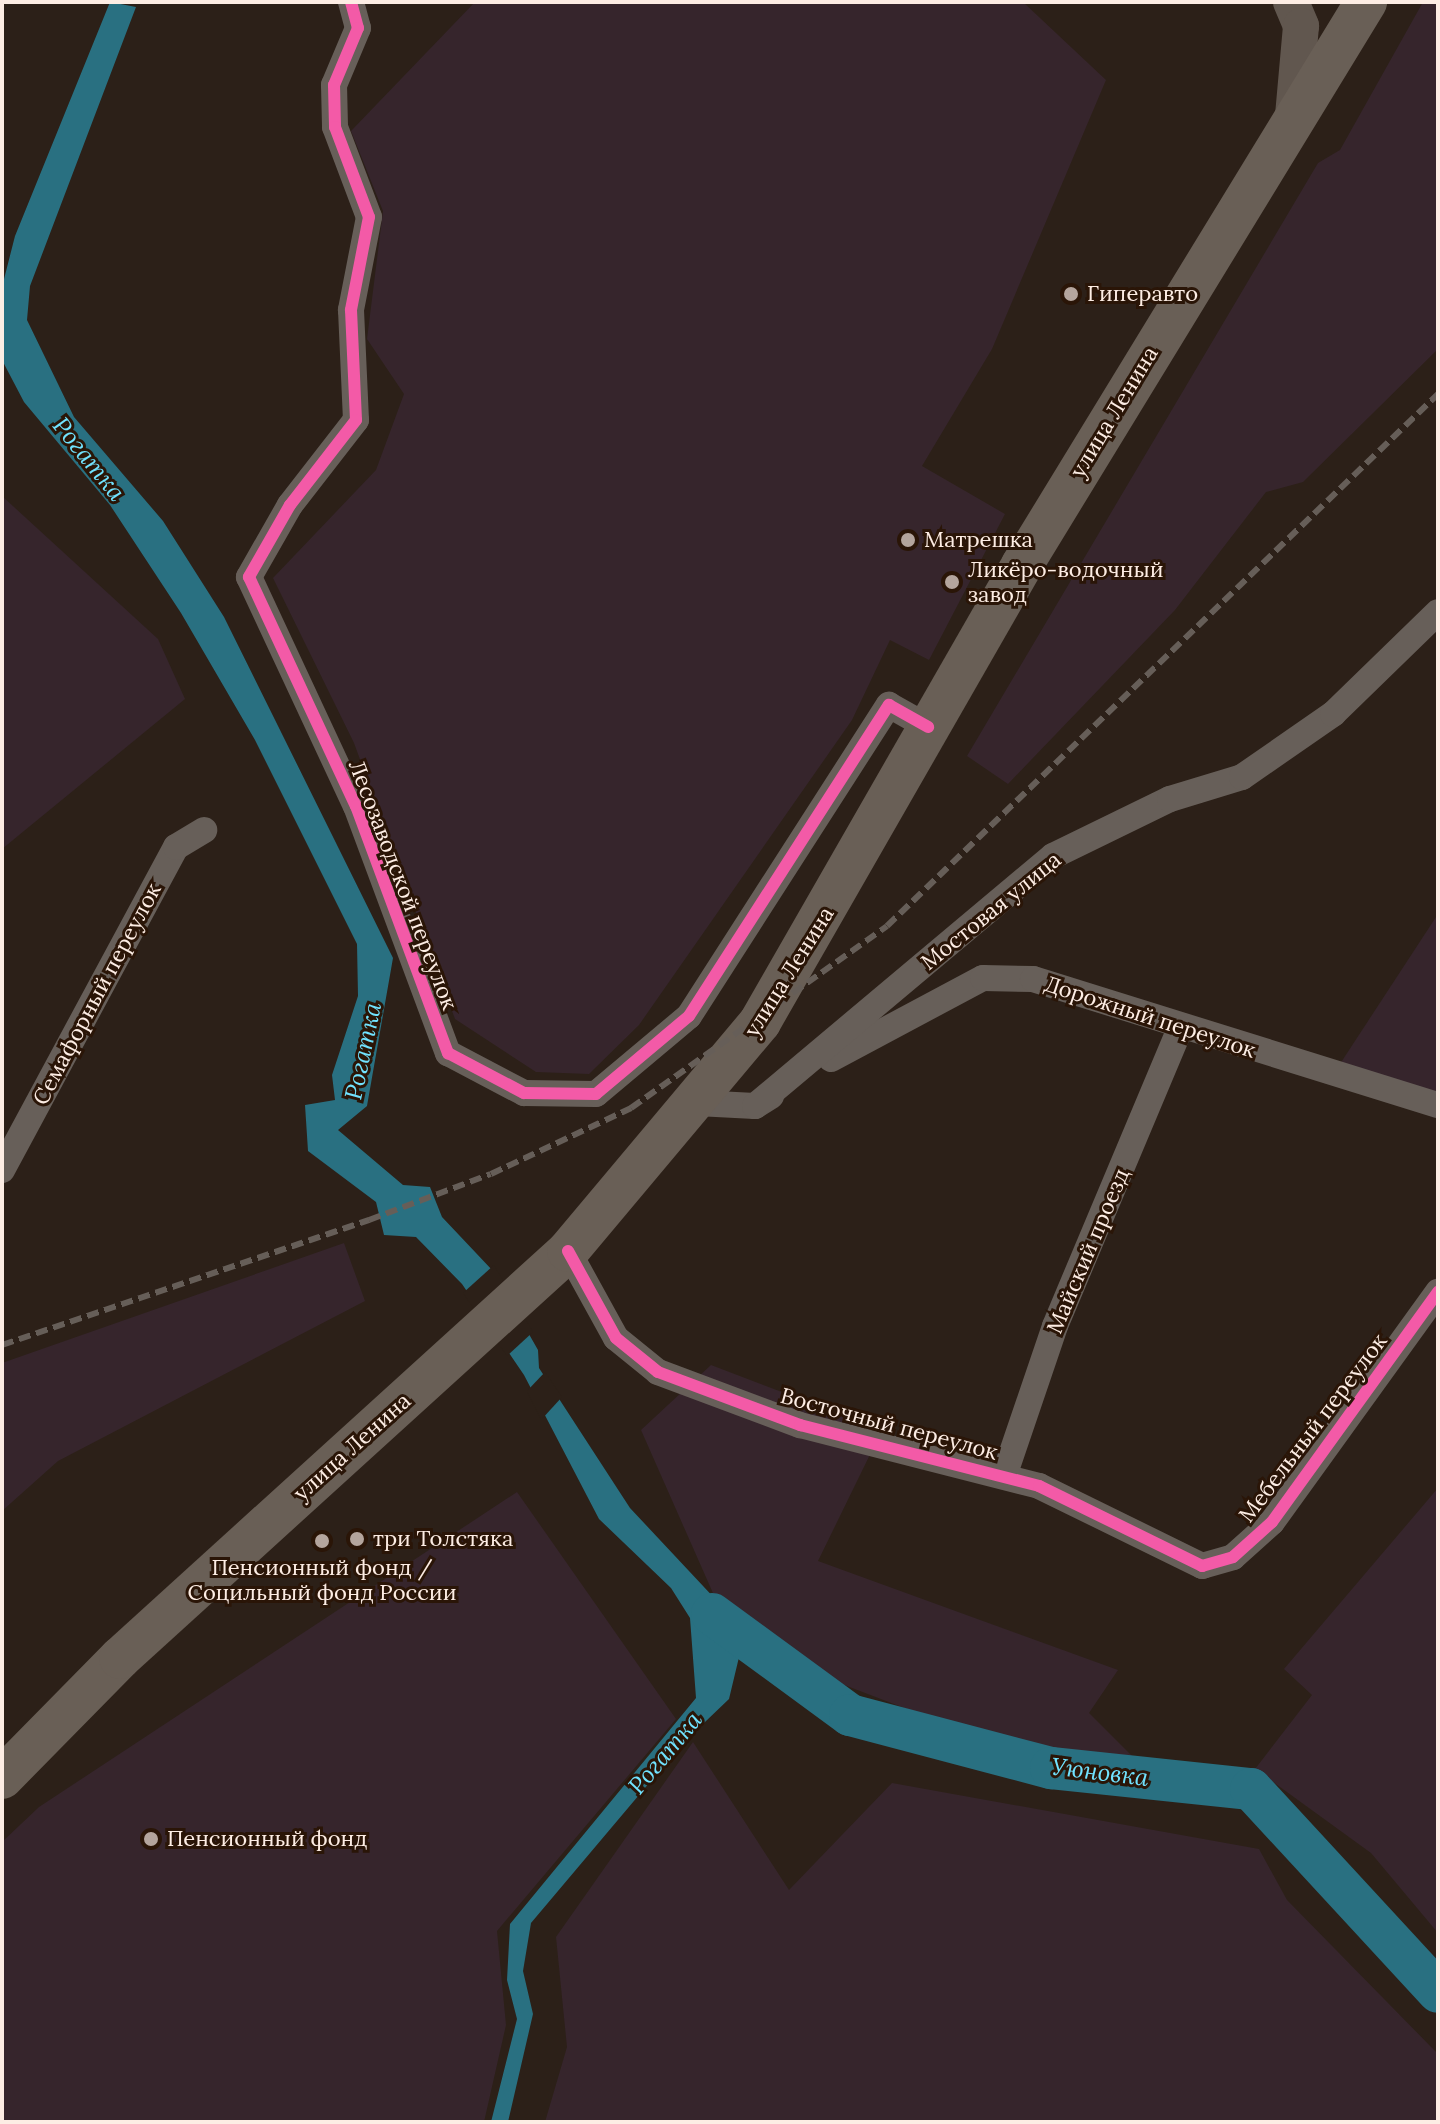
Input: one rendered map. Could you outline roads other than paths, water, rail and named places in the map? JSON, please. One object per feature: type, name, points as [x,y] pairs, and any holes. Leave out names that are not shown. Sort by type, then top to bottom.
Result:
[{"type":"main road","points":[[1291,2],[1301,26],[1292,130]]},
{"type":"main road","name":"улица Ленина","points":[[2,1778],[120,1658],[556,1261],[697,1103],[814,937],[928,727],[1185,292],[1292,130],[1366,2]]},
{"type":"street","name":"Лесозаводской переулок","points":[[351,2],[358,28],[334,85],[335,127],[369,217],[351,310],[356,420],[290,505],[249,577],[356,806],[448,1053],[524,1093],[596,1094],[689,1016],[889,705],[928,727]]},
{"type":"street","name":"Мостовая улица","points":[[755,1106],[1053,856],[1170,799],[1242,777],[1333,714],[1438,612]]},
{"type":"street","name":"Семафорный переулок","points":[[2,1170],[176,847],[204,830]]},
{"type":"street","name":"Дорожный переулок","points":[[755,1106],[907,1013],[983,978],[1033,979],[1180,1029],[1438,1105]]},
{"type":"street","name":"Майский проезд","points":[[1004,1476],[1055,1326],[1180,1029]]},
{"type":"street","points":[[697,1103],[755,1106]]},
{"type":"street","name":"Восточный переулок","points":[[556,1261],[616,1338],[658,1372],[800,1425],[1004,1476],[1202,1566]]},
{"type":"street","name":"Мебельный переулок","points":[[1202,1566],[1233,1557],[1272,1522],[1438,1292]]},
{"type":"water","name":"Рогатка","points":[[110,2],[136,7],[30,286],[27,320],[74,417],[163,521],[224,617],[393,958],[367,1106],[338,1130],[403,1185],[430,1187],[442,1217],[493,1271],[538,1350],[539,1368],[630,1508],[733,1618],[740,1653],[729,1699],[682,1744],[531,1923],[523,1971],[533,2014],[508,2122],[491,2122],[517,2019],[507,1980],[510,1924],[696,1698],[690,1618],[671,1588],[599,1519],[524,1375],[462,1284],[416,1237],[384,1235],[376,1202],[308,1151],[305,1105],[335,1100],[332,1075],[358,996],[357,944],[255,740],[181,613],[110,505],[24,402],[2,360],[2,287],[15,236]]},
{"type":"waterway","name":"Уюновка","points":[[712,1614],[850,1715],[1051,1768],[1251,1789],[1438,1992]]},
{"type":"railway","points":[[2,1345],[369,1220],[491,1174],[631,1108],[887,926],[1438,394]]},
{"type":"place","name":"Гиперавто","points":[[1071,294]]},
{"type":"place","name":"Матрешка","points":[[908,540]]},
{"type":"place","name":"Ликёро-водочный завод","points":[[952,582]]},
{"type":"place","name":"три Толстяка","points":[[357,1539]]},
{"type":"place","name":"Пенсионный фонд / Социльный фонд России","points":[[322,1541]]},
{"type":"place","name":"Пенсионный фонд","points":[[151,1839]]}]
